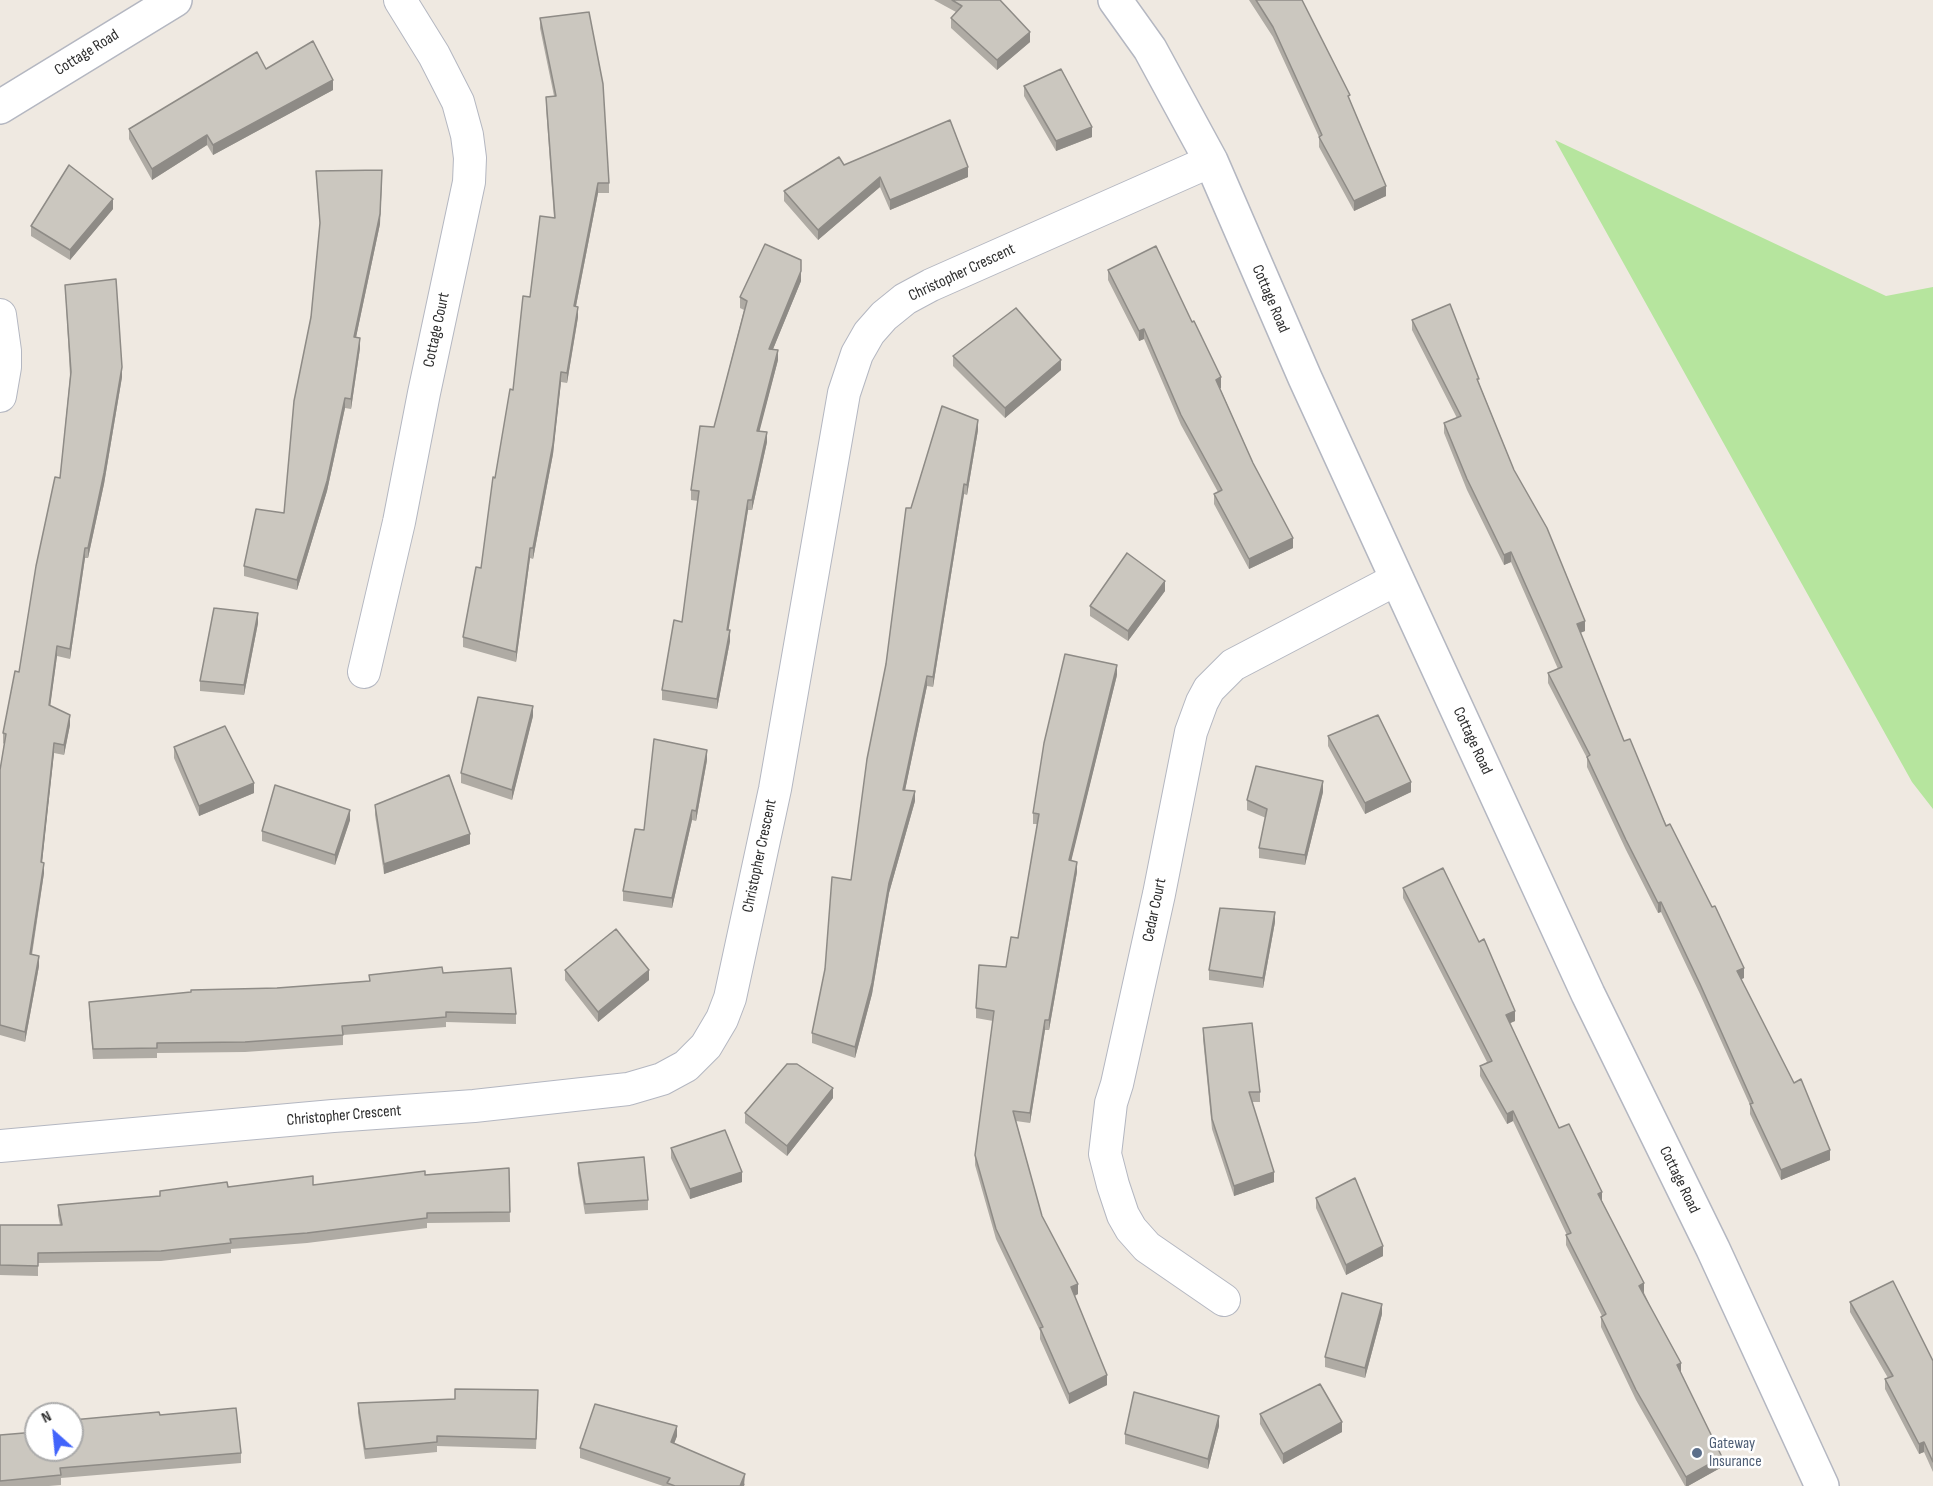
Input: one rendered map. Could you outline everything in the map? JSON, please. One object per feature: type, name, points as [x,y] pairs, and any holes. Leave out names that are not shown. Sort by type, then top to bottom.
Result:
[{"type":"street","name":"Cottage Road","points":[[0,107],[175,0]]},
{"type":"street","name":"Cottage Court","points":[[364,672],[399,522],[470,170],[467,135],[458,102],[434,55],[400,0]]},
{"type":"street","name":"Cottage Road","points":[[1115,0],[1156,58],[1211,161],[1305,378],[1588,994],[1708,1238],[1822,1486]]},
{"type":"street","name":"Christopher Crescent","points":[[0,1146],[333,1116],[474,1106],[628,1089],[662,1079],[686,1066],[706,1046],[722,1019],[730,998],[775,789],[844,393],[857,354],[869,333],[884,316],[931,285],[1211,161]]},
{"type":"street","points":[[0,315],[5,351],[0,396]]},
{"type":"street","name":"Cedar Court","points":[[1224,1300],[1146,1247],[1131,1229],[1123,1215],[1105,1154],[1111,1103],[1156,905],[1191,732],[1209,689],[1233,665],[1397,579]]},
{"type":"green space","points":[[1555,140],[1886,296],[1933,287],[1933,809],[1912,782]]},
{"type":"building","points":[[952,0],[1000,0],[1030,32],[997,60],[951,18],[962,6]]},
{"type":"building","points":[[1256,0],[1302,0],[1350,95],[1348,96],[1386,186],[1354,201],[1319,137],[1322,135],[1273,27]]},
{"type":"building","points":[[589,12],[603,84],[609,183],[598,183],[574,306],[578,307],[567,373],[561,372],[553,444],[533,548],[530,548],[516,652],[463,637],[476,567],[481,568],[493,477],[495,478],[510,389],[513,390],[523,296],[530,297],[540,216],[555,218],[546,97],[556,96],[540,18]]},
{"type":"building","points":[[313,41],[333,80],[213,145],[207,135],[152,169],[129,129],[257,52],[266,69]]},
{"type":"building","points":[[1061,69],[1092,127],[1056,141],[1024,86]]},
{"type":"building","points":[[950,120],[968,167],[890,200],[880,177],[818,230],[784,191],[839,157],[844,165]]},
{"type":"building","points":[[69,165],[113,199],[70,250],[31,226]]},
{"type":"building","points":[[382,170],[380,214],[354,337],[360,338],[351,399],[345,398],[327,481],[297,580],[244,566],[256,509],[284,513],[294,401],[311,317],[320,223],[316,171]]},
{"type":"building","points":[[765,244],[801,260],[801,271],[769,349],[778,350],[757,431],[767,432],[752,500],[748,500],[727,630],[730,630],[717,699],[662,690],[674,620],[682,622],[699,491],[691,490],[700,426],[714,427],[747,301],[740,297]]},
{"type":"building","points":[[1156,246],[1221,377],[1216,380],[1253,463],[1293,538],[1249,559],[1214,494],[1222,490],[1181,415],[1144,329],[1139,331],[1108,270]]},
{"type":"building","points":[[116,279],[122,367],[104,473],[88,548],[85,548],[70,649],[57,646],[49,705],[70,715],[64,745],[54,743],[41,862],[44,863],[30,954],[39,956],[25,1032],[0,1025],[0,770],[6,734],[3,733],[15,671],[19,672],[36,566],[55,477],[60,478],[71,372],[65,285]]},
{"type":"building","points":[[1450,304],[1514,470],[1547,528],[1585,621],[1577,624],[1624,741],[1630,739],[1666,826],[1670,824],[1712,907],[1715,906],[1744,968],[1737,971],[1794,1083],[1801,1079],[1830,1150],[1781,1170],[1750,1104],[1753,1103],[1700,984],[1661,902],[1658,903],[1626,840],[1587,757],[1590,755],[1548,673],[1562,667],[1511,552],[1504,555],[1467,479],[1444,423],[1461,416],[1412,320]]},
{"type":"building","points":[[1016,308],[1061,360],[1005,408],[953,356]]},
{"type":"building","points":[[942,406],[978,420],[967,485],[964,484],[933,677],[927,676],[903,790],[915,791],[889,883],[872,983],[855,1047],[812,1033],[825,969],[832,877],[851,880],[867,759],[886,664],[906,508],[911,508]]},
{"type":"building","points":[[1127,553],[1165,581],[1128,631],[1090,606]]},
{"type":"building","points":[[214,608],[258,613],[244,685],[200,681]]},
{"type":"building","points":[[1065,654],[1117,665],[1069,860],[1077,862],[1049,1020],[1045,1020],[1030,1113],[1013,1111],[1042,1216],[1078,1284],[1071,1287],[1107,1375],[1069,1394],[1040,1328],[1043,1327],[996,1229],[975,1155],[994,1011],[976,1008],[979,965],[1006,967],[1011,937],[1018,938],[1039,814],[1033,813],[1044,743]]},
{"type":"building","points":[[478,697],[533,706],[512,790],[461,773]]},
{"type":"building","points":[[1378,715],[1411,782],[1365,803],[1328,736]]},
{"type":"building","points":[[225,726],[254,783],[199,806],[174,747]]},
{"type":"building","points":[[654,739],[707,750],[696,811],[692,810],[672,898],[623,891],[635,829],[644,830]]},
{"type":"building","points":[[1256,766],[1323,781],[1305,855],[1259,848],[1267,809],[1247,800]]},
{"type":"building","points":[[449,775],[470,834],[384,864],[375,805]]},
{"type":"building","points":[[275,785],[350,810],[335,855],[262,831]]},
{"type":"building","points":[[1443,868],[1479,942],[1484,939],[1515,1011],[1506,1015],[1559,1128],[1569,1124],[1602,1192],[1598,1194],[1644,1283],[1639,1286],[1681,1363],[1677,1365],[1722,1457],[1686,1477],[1636,1390],[1601,1317],[1606,1314],[1566,1235],[1571,1233],[1513,1111],[1507,1114],[1480,1066],[1492,1061],[1403,888]]},
{"type":"building","points":[[1220,908],[1275,912],[1263,978],[1209,970]]},
{"type":"building","points":[[616,929],[649,970],[598,1012],[565,970]]},
{"type":"building","points":[[442,967],[443,973],[511,968],[516,1014],[446,1012],[446,1017],[342,1026],[343,1035],[245,1042],[157,1043],[157,1048],[93,1049],[89,1002],[191,992],[191,990],[277,988],[370,981],[369,975]]},
{"type":"building","points":[[1252,1023],[1260,1092],[1249,1092],[1274,1172],[1234,1186],[1212,1119],[1203,1028]]},
{"type":"building","points":[[787,1064],[797,1064],[833,1088],[787,1146],[745,1113]]},
{"type":"building","points":[[725,1130],[742,1172],[690,1189],[671,1148]]},
{"type":"building","points":[[644,1157],[648,1200],[585,1204],[578,1163]]},
{"type":"building","points":[[509,1168],[510,1212],[427,1213],[427,1218],[307,1233],[230,1239],[231,1243],[161,1251],[38,1253],[38,1266],[0,1265],[0,1225],[62,1225],[58,1205],[160,1196],[160,1191],[227,1182],[228,1187],[313,1176],[313,1185],[425,1171],[425,1175]]},
{"type":"building","points":[[1355,1178],[1383,1246],[1346,1265],[1316,1198]]},
{"type":"building","points":[[1893,1281],[1933,1361],[1933,1462],[1924,1442],[1919,1444],[1885,1379],[1893,1376],[1850,1302]]},
{"type":"building","points":[[1342,1293],[1382,1304],[1365,1368],[1325,1357]]},
{"type":"building","points":[[1320,1384],[1342,1422],[1283,1454],[1260,1414]]},
{"type":"building","points":[[455,1389],[538,1390],[536,1439],[437,1436],[437,1442],[365,1449],[358,1403],[455,1399]]},
{"type":"building","points":[[1134,1392],[1219,1416],[1208,1459],[1125,1434]]},
{"type":"building","points":[[595,1404],[677,1426],[671,1442],[745,1474],[740,1486],[675,1486],[667,1483],[670,1478],[580,1448]]},
{"type":"building","points":[[236,1408],[241,1453],[60,1468],[61,1475],[0,1481],[0,1435],[24,1433],[24,1462],[84,1462],[84,1419],[159,1412],[160,1415]]},
{"type":"place","name":"Gateway Insurance","points":[[1697,1453]]}]
